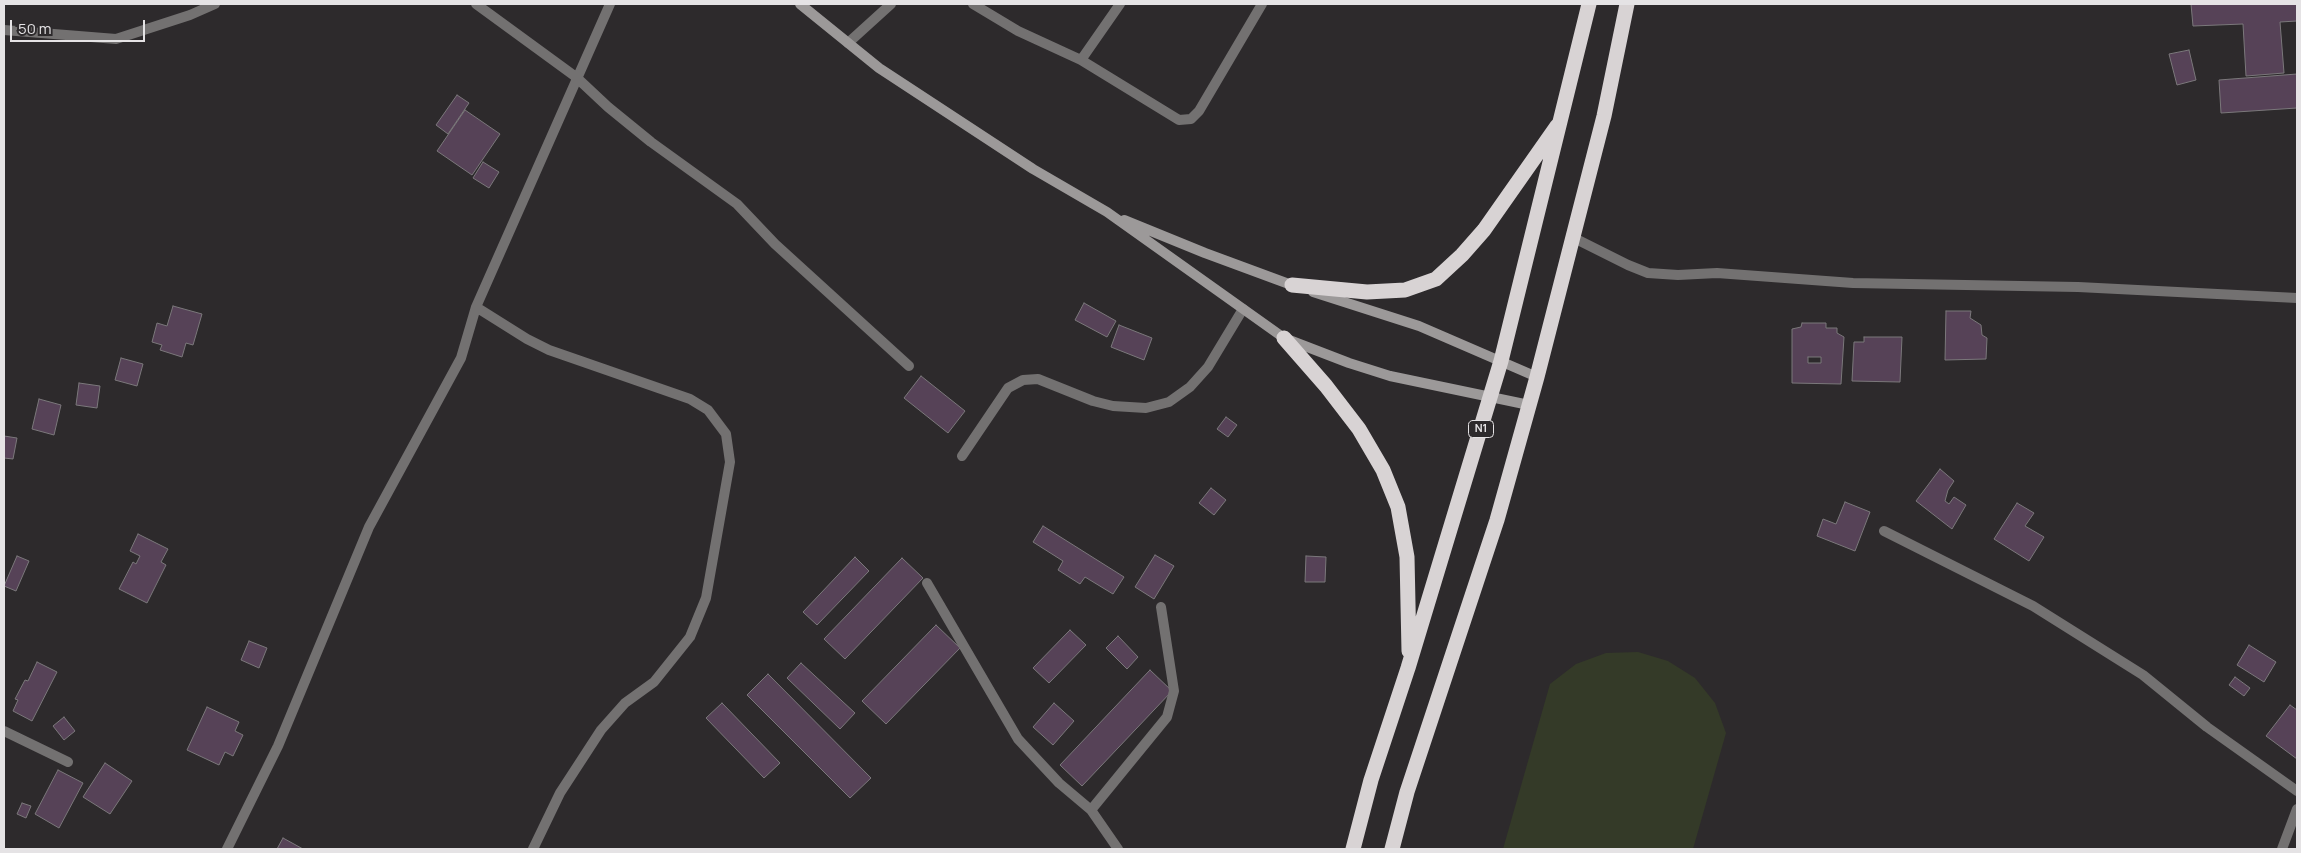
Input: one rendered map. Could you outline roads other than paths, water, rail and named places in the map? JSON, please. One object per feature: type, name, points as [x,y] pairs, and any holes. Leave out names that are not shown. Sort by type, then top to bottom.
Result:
[{"type":"highway","name":"N1","points":[[1353,849],[1371,780],[1408,668],[1501,361],[1589,4]]},
{"type":"highway","points":[[1392,849],[1407,792],[1496,520],[1529,405],[1604,116],[1627,4]]},
{"type":"highway","points":[[1292,285],[1367,292],[1405,290],[1436,279],[1462,255],[1484,230],[1562,119]]},
{"type":"highway","points":[[1284,338],[1326,386],[1359,429],[1383,470],[1398,508],[1407,557],[1409,600],[1408,668]]},
{"type":"street","points":[[4,30],[116,39],[190,15],[215,4]]},
{"type":"street","points":[[476,4],[576,77],[608,107],[644,136],[737,204],[775,244],[909,366]]},
{"type":"street","points":[[227,849],[278,746],[369,527],[461,358],[476,307],[576,77],[610,4]]},
{"type":"street","points":[[800,4],[879,68],[1033,169],[1107,212],[1284,338],[1349,363],[1390,376],[1529,405]]},
{"type":"street","points":[[848,43],[891,4]]},
{"type":"street","points":[[973,4],[1018,31],[1081,60],[1179,120],[1191,119],[1200,111],[1262,4]]},
{"type":"street","points":[[1081,60],[1120,4]]},
{"type":"street","points":[[1107,212],[1205,253],[1292,285],[1418,326],[1537,376]]},
{"type":"street","points":[[1572,237],[1628,265],[1648,272],[1671,275],[1717,273],[1853,283],[2078,287],[2297,298]]},
{"type":"street","points":[[476,307],[527,339],[549,350],[690,399],[708,410],[726,434],[730,462],[706,598],[690,637],[654,682],[625,703],[601,730],[560,793],[533,849]]},
{"type":"street","points":[[962,456],[1008,388],[1022,380],[1038,379],[1093,401],[1113,406],[1146,408],[1169,402],[1190,387],[1208,367],[1243,309]]},
{"type":"street","points":[[1884,531],[2033,606],[2143,675],[2207,727],[2297,791]]},
{"type":"street","points":[[927,583],[1018,739],[1059,783],[1091,810],[1118,849]]},
{"type":"street","points":[[1091,810],[1167,718],[1174,691],[1161,607]]},
{"type":"street","points":[[4,731],[68,762]]},
{"type":"street","points":[[2282,849],[2297,809]]}]
